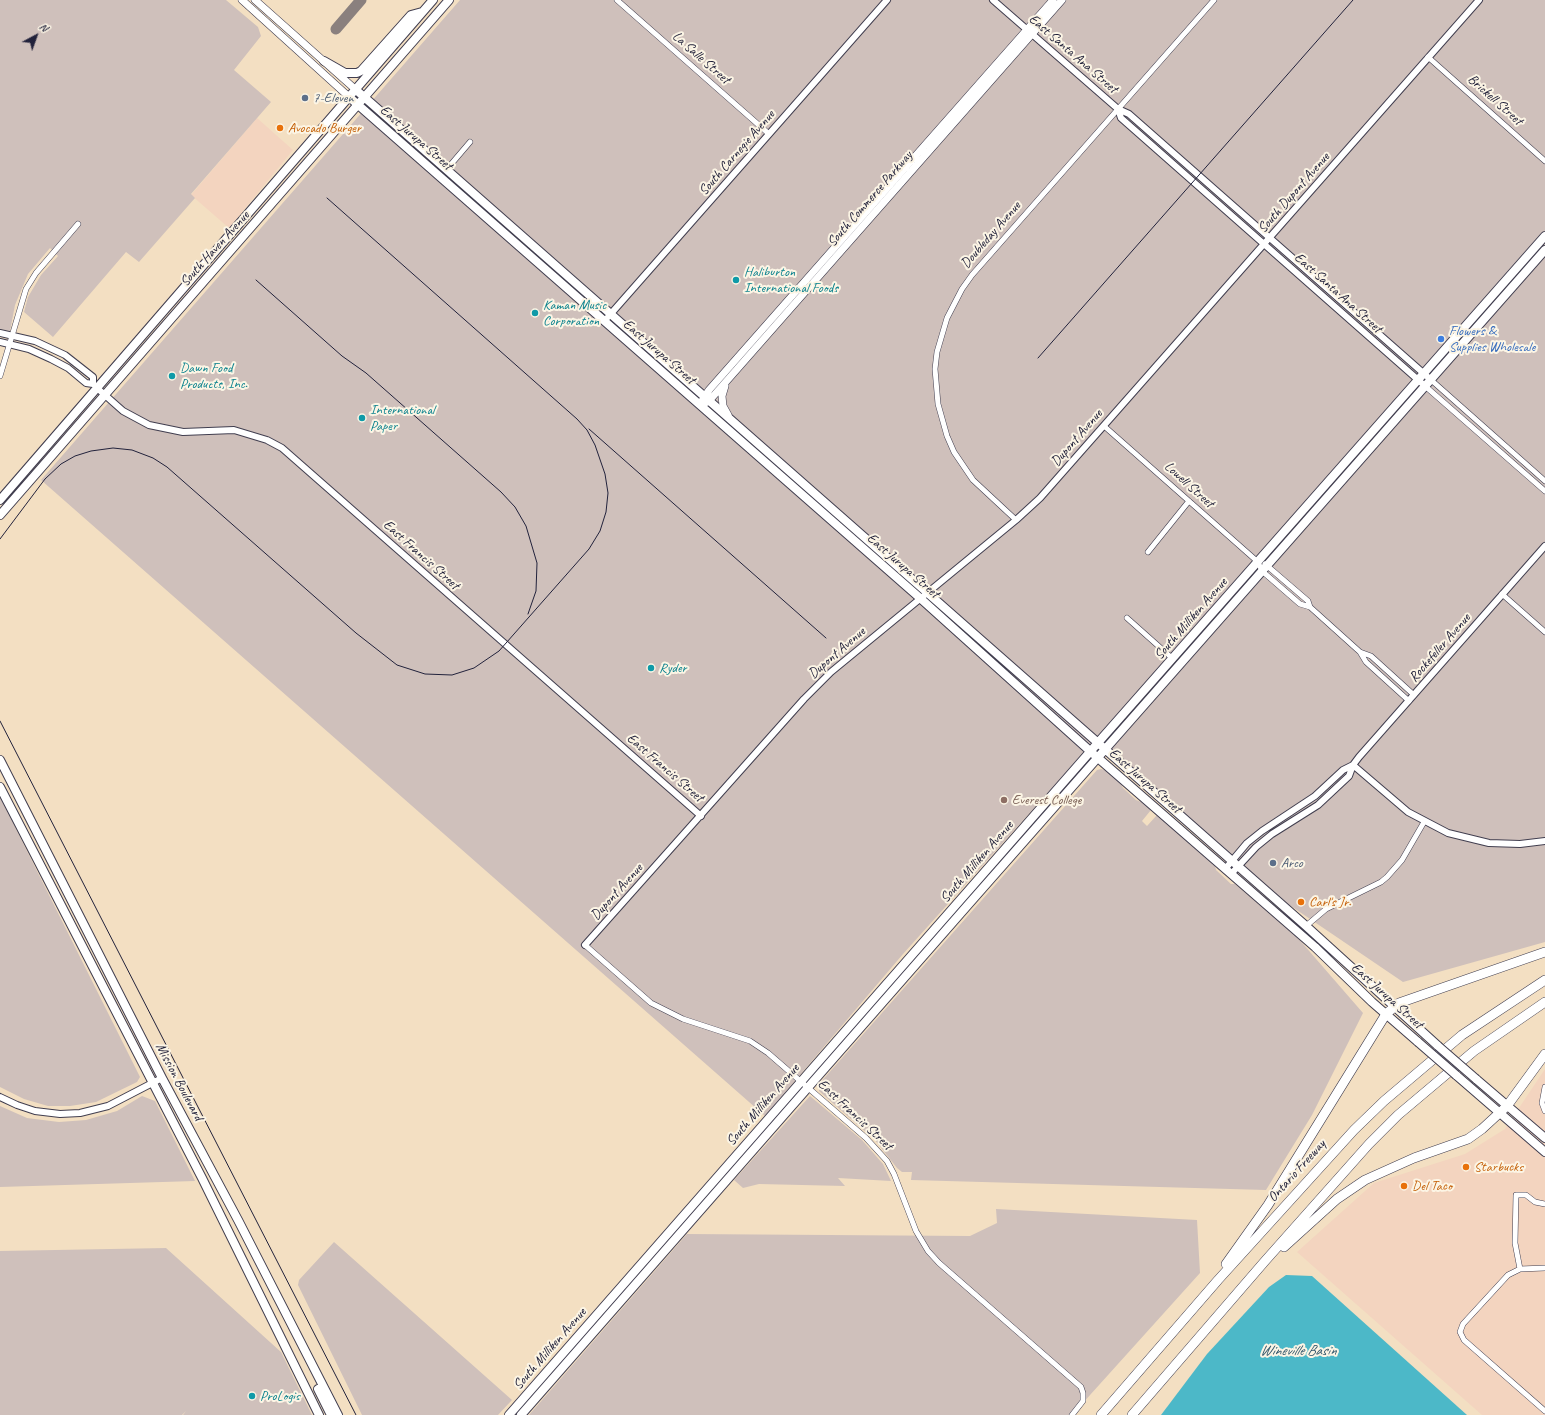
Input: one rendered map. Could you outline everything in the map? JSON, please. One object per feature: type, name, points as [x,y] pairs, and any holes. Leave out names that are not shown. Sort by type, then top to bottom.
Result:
[{"type":"highway","points":[[1218,1280],[1226,1263],[1268,1205],[1386,1014],[1394,1007],[1545,952]]},
{"type":"highway","name":"Ontario Freeway","points":[[1101,1415],[1218,1280],[1349,1135],[1384,1101],[1462,1035],[1545,980]]},
{"type":"highway","points":[[1132,1415],[1265,1261],[1369,1144],[1398,1115],[1474,1051],[1545,1002]]},
{"type":"highway","points":[[1265,1261],[1286,1245],[1337,1198],[1365,1180],[1414,1158],[1468,1139],[1507,1106],[1545,1054]]},
{"type":"main road","name":"East Jurupa Street","points":[[242,0],[348,96],[469,201],[604,322],[701,405],[920,598],[1090,751],[1314,946],[1386,1014],[1545,1152]]},
{"type":"main road","name":"East Jurupa Street","points":[[254,0],[314,51],[363,97],[514,227],[706,399],[1306,926],[1394,1007],[1545,1138]]},
{"type":"main road","points":[[254,0],[276,25],[279,32],[284,32],[306,49],[314,51]]},
{"type":"main road","name":"South Haven Avenue","points":[[0,500],[95,386],[433,0]]},
{"type":"main road","name":"South Haven Avenue","points":[[0,514],[449,0]]},
{"type":"main road","name":"South Commerce Parkway","points":[[706,399],[729,379],[1030,32],[1052,0]]},
{"type":"main road","name":"South Commerce Parkway","points":[[701,405],[1030,32],[1062,0]]},
{"type":"main road","points":[[324,61],[345,73],[357,73],[361,71],[411,15],[423,12]]},
{"type":"main road","points":[[469,201],[479,205],[505,228],[508,229],[514,227]]},
{"type":"main road","name":"South Milliken Avenue","points":[[509,1415],[627,1288],[808,1087],[1265,568],[1545,236]]},
{"type":"main road","points":[[522,249],[526,247],[531,248],[554,268],[563,271]]},
{"type":"main road","name":"South Milliken Avenue","points":[[521,1415],[802,1081],[1090,751],[1258,562],[1545,250]]},
{"type":"main road","points":[[729,379],[722,396],[722,406],[731,421]]},
{"type":"main road","name":"Mission Boulevard","points":[[0,760],[162,1078],[338,1415]]},
{"type":"main road","name":"Mission Boulevard","points":[[0,787],[152,1084],[202,1178],[319,1415]]},
{"type":"main road","points":[[227,1200],[331,1415]]},
{"type":"main road","points":[[293,1362],[325,1415]]},
{"type":"street","name":"La Salle Street","points":[[617,0],[769,134]]},
{"type":"street","name":"South Carnegie Avenue","points":[[604,322],[887,0]]},
{"type":"street","name":"East Santa Ana Street","points":[[993,0],[1118,109],[1129,114],[1270,238],[1545,492]]},
{"type":"street","name":"Doubleday Avenue","points":[[1016,520],[973,480],[954,452],[941,420],[936,386],[936,363],[941,335],[953,303],[972,275],[1214,0]]},
{"type":"street","name":"South Dupont Avenue","points":[[1126,401],[1479,0]]},
{"type":"street","name":"Brickell Street","points":[[1428,58],[1545,161]]},
{"type":"street","name":"East Santa Ana Street","points":[[1118,109],[1121,118],[1265,244],[1545,481]]},
{"type":"street","points":[[447,169],[470,142]]},
{"type":"street","points":[[0,376],[26,288],[36,273],[78,224]]},
{"type":"street","name":"East Francis Street","points":[[0,333],[34,341],[65,355],[93,377],[95,386]]},
{"type":"street","name":"East Francis Street","points":[[0,342],[11,343],[52,359],[68,368],[86,383],[95,386],[123,411],[149,425],[183,432],[234,430],[267,440],[282,448],[701,816]]},
{"type":"street","name":"Dupont Avenue","points":[[585,945],[831,672],[1016,520],[1046,491],[1126,401]]},
{"type":"street","name":"Lowell Street","points":[[1104,426],[1265,568],[1300,604],[1310,607],[1360,652],[1366,662],[1409,701]]},
{"type":"street","points":[[1148,552],[1189,501]]},
{"type":"street","name":"Rockefeller Avenue","points":[[1229,871],[1235,864],[1263,841],[1328,797],[1349,776],[1353,765],[1545,546]]},
{"type":"street","points":[[1502,594],[1545,632]]},
{"type":"street","points":[[1127,618],[1173,659]]},
{"type":"street","name":"Lowell Street","points":[[1360,652],[1371,656],[1414,695]]},
{"type":"street","points":[[1353,765],[1395,802],[1424,822],[1463,837],[1489,843],[1520,844],[1545,841]]},
{"type":"street","points":[[1306,926],[1326,909],[1381,882],[1387,877],[1402,860],[1424,822]]},
{"type":"street","name":"East Francis Street","points":[[585,945],[651,1003],[683,1019],[750,1041],[768,1053],[866,1138],[887,1161],[900,1188],[916,1231],[928,1251],[939,1263],[1078,1384],[1084,1396],[1081,1404],[1072,1415]]},
{"type":"street","points":[[0,1097],[35,1111],[68,1114],[108,1106],[162,1078]]},
{"type":"street","points":[[1545,1087],[1542,1095],[1542,1103],[1545,1111]]},
{"type":"street","points":[[1520,1269],[1515,1244],[1516,1195],[1526,1195],[1535,1202],[1545,1204]]},
{"type":"street","points":[[1545,1268],[1520,1269],[1513,1272],[1501,1282],[1463,1324],[1460,1332],[1464,1340],[1545,1411]]},
{"type":"shaded area","points":[[0,0],[226,0],[258,27],[261,36],[234,70],[271,102],[191,194],[195,198],[139,262],[126,252],[53,337],[24,312],[28,297],[41,275],[58,256],[50,248],[28,274],[15,305],[10,331],[0,329]]},
{"type":"shaded area","points":[[460,0],[1545,0],[1545,942],[1403,982],[1285,902],[1097,738],[903,954],[765,1116],[41,480]]},
{"type":"shaded area","points":[[257,118],[293,150],[229,228],[191,195]]},
{"type":"shaded area","points":[[1101,769],[1108,771],[1136,800],[1144,803],[1151,810],[1142,821],[1147,826],[1157,815],[1215,866],[1216,870],[1231,884],[1235,884],[1297,937],[1363,1013],[1312,1115],[1266,1190],[911,1180],[912,1172],[902,1172],[897,1168],[875,1140],[819,1091],[819,1084],[1097,770]]},
{"type":"shaded area","points":[[0,797],[140,1077],[137,1082],[96,1102],[70,1106],[48,1106],[24,1099],[0,1087]]},
{"type":"shaded area","points":[[1545,1069],[1545,1415],[1482,1415],[1297,1252],[1374,1183],[1465,1154],[1505,1129]]},
{"type":"shaded area","points":[[142,1096],[155,1101],[195,1181],[0,1187],[0,1106],[27,1118],[59,1122],[86,1120],[117,1111]]},
{"type":"shaded area","points":[[810,1096],[862,1140],[883,1164],[891,1181],[838,1178],[845,1186],[759,1184],[743,1188],[734,1180]]},
{"type":"shaded area","points":[[996,1209],[1197,1220],[1200,1273],[1072,1415],[529,1415],[687,1234],[970,1236],[997,1223]]},
{"type":"shaded area","points":[[334,1242],[512,1400],[498,1415],[362,1415],[298,1285],[299,1280]]},
{"type":"shaded area","points":[[166,1248],[281,1352],[312,1415],[183,1415],[186,1411],[182,1415],[0,1415],[0,1251]]},
{"type":"water","name":"Wineville Basin","points":[[1286,1275],[1312,1276],[1467,1415],[1161,1415],[1207,1354],[1269,1287]]},
{"type":"taxiway","points":[[336,29],[361,0]]},
{"type":"railway","points":[[1038,358],[1353,0]]},
{"type":"railway","points":[[0,539],[45,479],[61,464],[75,456],[91,451],[113,448],[132,450],[153,458],[167,467],[356,633],[397,665],[425,674],[452,675],[474,668],[499,651],[589,549],[600,531],[606,512],[608,493],[605,474],[595,445],[587,430],[577,419],[327,198]]},
{"type":"railway","points":[[256,280],[342,356],[366,373],[501,492],[515,507],[526,526],[537,563],[536,591],[528,614]]},
{"type":"railway","points":[[589,429],[826,638]]},
{"type":"railway","points":[[0,721],[356,1415]]},
{"type":"place","name":"7-Eleven","points":[[305,98]]},
{"type":"place","name":"Avocado Burger","points":[[280,128]]},
{"type":"place","name":"Haliburton International Foods","points":[[736,280]]},
{"type":"place","name":"Kaman Music Corporation","points":[[535,313]]},
{"type":"place","name":"Flowers & Supplies Wholesale","points":[[1441,339]]},
{"type":"place","name":"Dawn Food Products, Inc.","points":[[172,376]]},
{"type":"place","name":"International Paper","points":[[362,418]]},
{"type":"place","name":"Ryder","points":[[651,668]]},
{"type":"place","name":"Everest College","points":[[1004,800]]},
{"type":"place","name":"Arco","points":[[1273,863]]},
{"type":"place","name":"Carl's Jr.","points":[[1301,902]]},
{"type":"place","name":"Starbucks","points":[[1466,1167]]},
{"type":"place","name":"Del Taco","points":[[1404,1186]]},
{"type":"place","name":"ProLogis","points":[[252,1396]]}]
